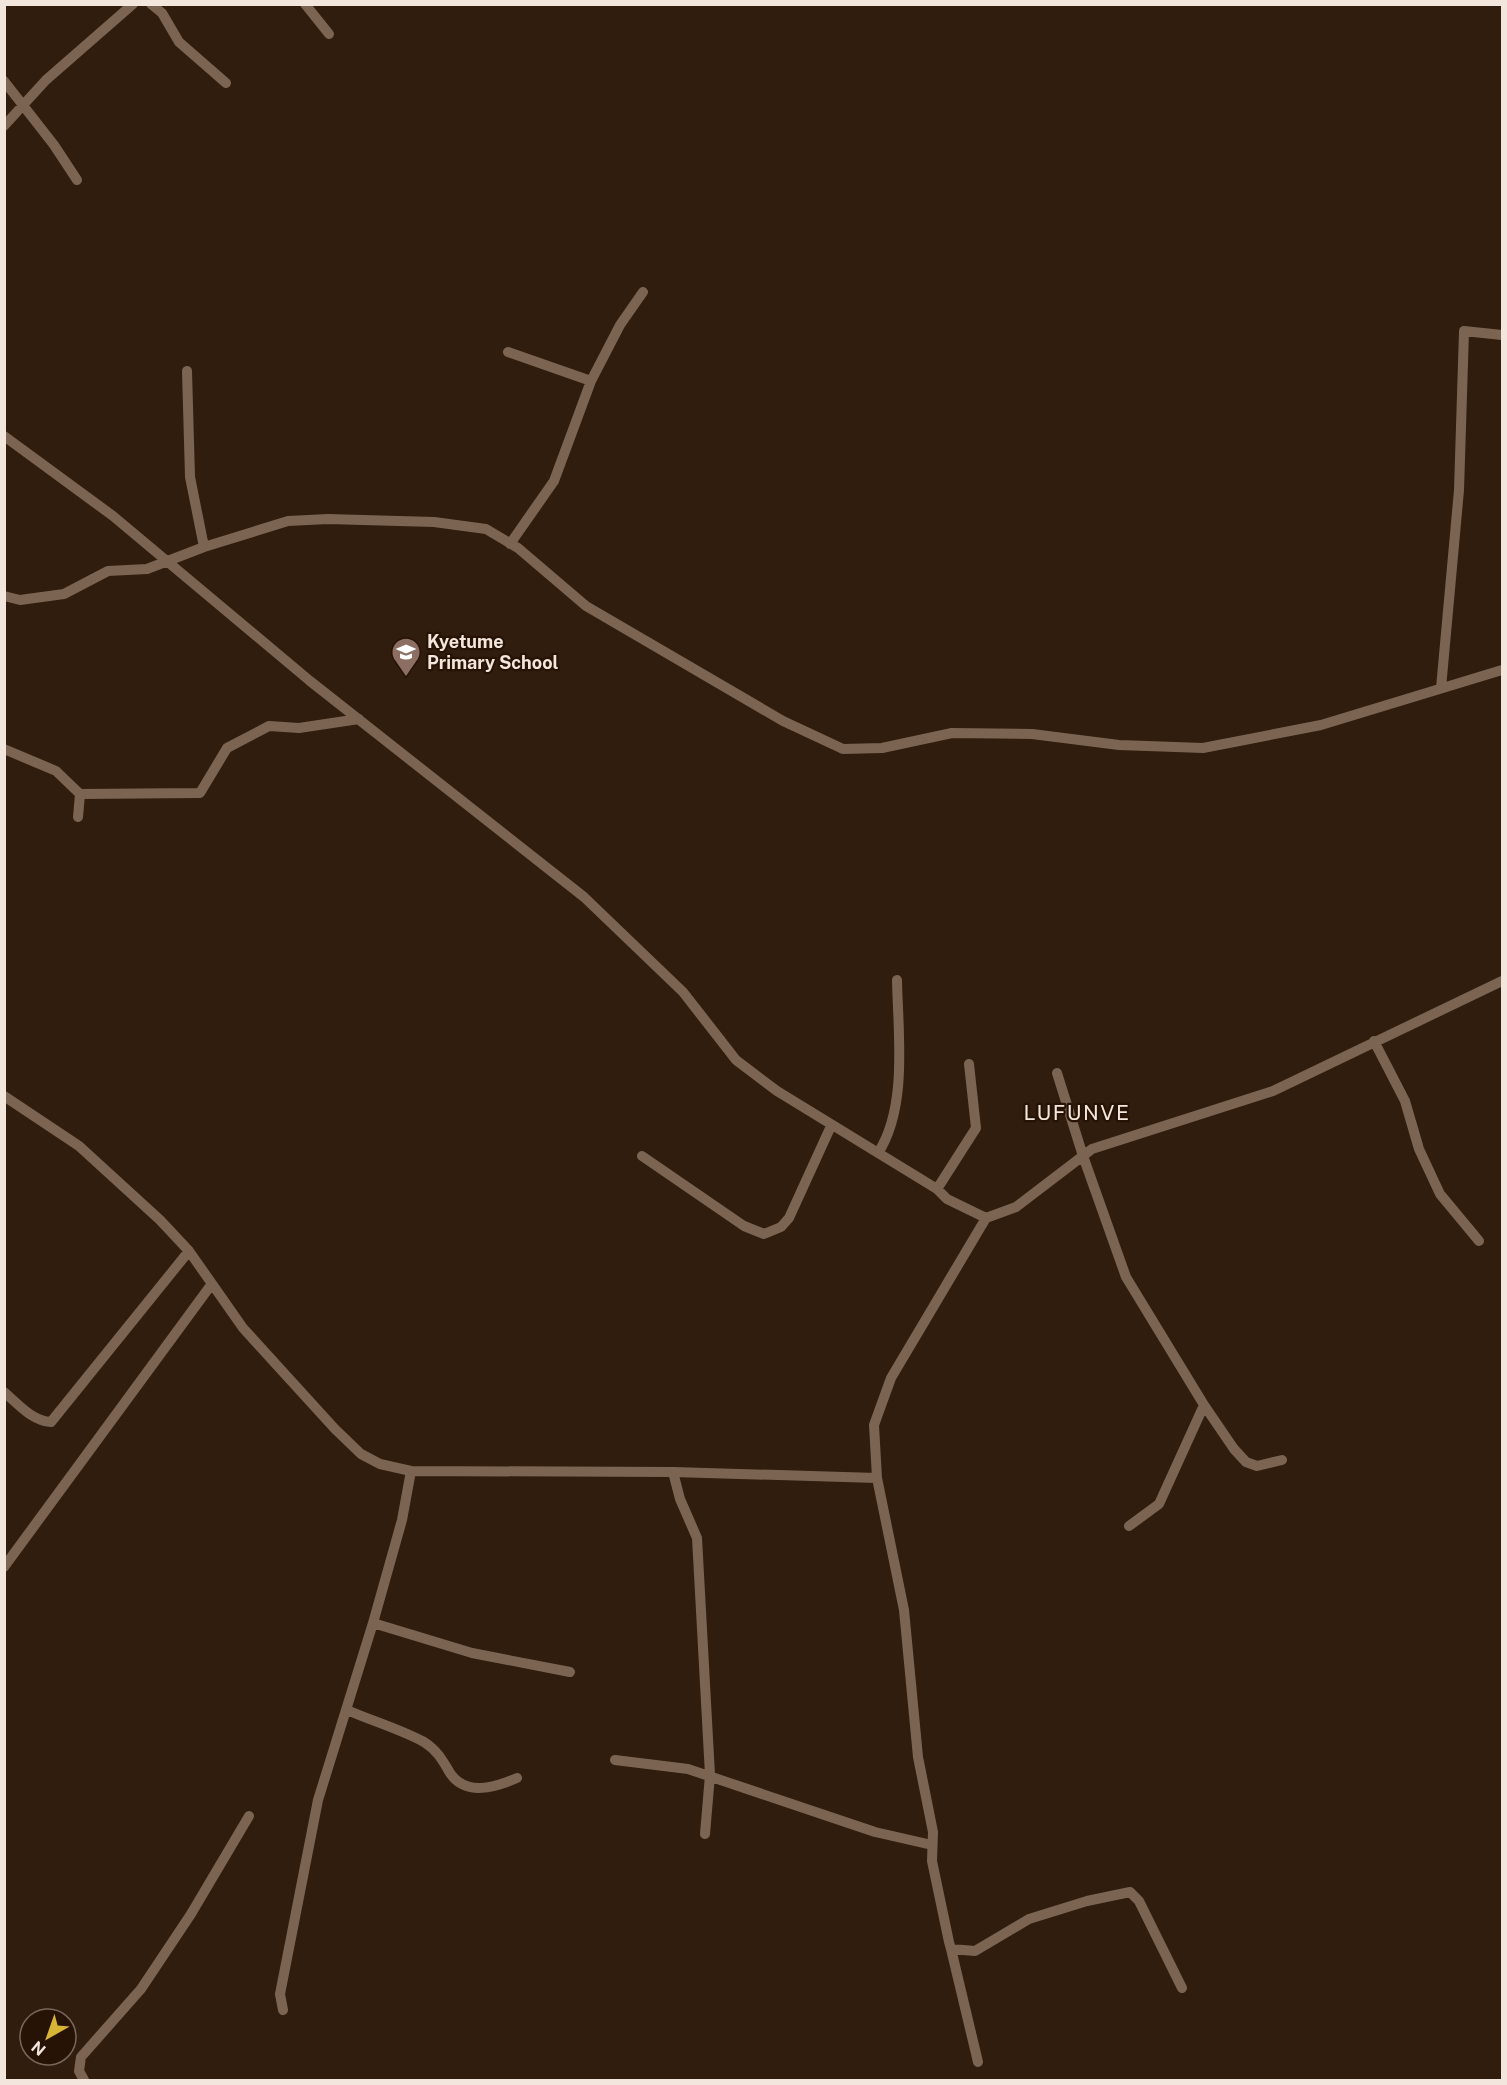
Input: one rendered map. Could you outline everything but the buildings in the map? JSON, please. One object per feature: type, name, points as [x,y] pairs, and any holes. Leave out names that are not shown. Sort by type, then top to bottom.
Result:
[{"type":"street","points":[[4,126],[22,105],[133,4]]},
{"type":"street","points":[[151,4],[162,13],[179,42],[226,83]]},
{"type":"street","points":[[305,4],[329,34]]},
{"type":"street","points":[[4,81],[54,145],[77,180]]},
{"type":"street","points":[[510,544],[554,481],[591,381],[620,325],[643,292]]},
{"type":"street","points":[[1442,688],[1459,490],[1464,331],[1503,335]]},
{"type":"street","points":[[508,352],[591,381]]},
{"type":"street","points":[[187,372],[190,477],[204,547]]},
{"type":"street","points":[[5,437],[113,516],[359,719],[584,897],[683,992],[736,1060],[777,1091],[831,1126],[937,1190],[947,1199],[986,1218]]},
{"type":"street","points":[[4,596],[20,600],[64,594],[108,571],[147,569],[204,547],[288,522],[328,519],[444,523],[486,529],[510,544],[586,606],[783,721],[843,749],[882,748],[952,733],[1032,734],[1119,745],[1203,748],[1321,725],[1503,670]]},
{"type":"street","points":[[4,749],[56,771],[80,794],[200,793],[227,747],[269,726],[299,728],[359,719]]},
{"type":"street","points":[[78,817],[80,794]]},
{"type":"street","points":[[878,1153],[891,1128],[896,1105],[897,980]]},
{"type":"street","points":[[978,2062],[932,1862],[933,1832],[930,1804],[918,1757],[904,1610],[877,1478],[874,1425],[891,1378],[986,1218],[1016,1207],[1092,1149],[1274,1091],[1503,981]]},
{"type":"street","points":[[1374,1041],[1405,1101],[1419,1149],[1440,1194],[1479,1241]]},
{"type":"street","points":[[937,1190],[976,1128],[969,1064]]},
{"type":"street","points":[[1057,1073],[1083,1156],[1126,1277],[1204,1405],[1234,1449],[1246,1462],[1257,1466],[1282,1460]]},
{"type":"street","points":[[4,1096],[79,1146],[121,1182],[189,1251],[243,1328],[335,1429],[361,1454],[380,1464],[411,1471],[673,1472],[877,1478]]},
{"type":"street","points":[[642,1156],[744,1226],[764,1234],[781,1227],[789,1218],[831,1126]]},
{"type":"street","points":[[4,1392],[41,1422],[51,1422],[189,1251]]},
{"type":"street","points":[[4,1567],[211,1285]]},
{"type":"street","points":[[1129,1526],[1159,1504],[1204,1405]]},
{"type":"street","points":[[283,2010],[280,1994],[318,1800],[373,1623],[402,1520],[411,1471]]},
{"type":"street","points":[[673,1472],[680,1499],[697,1538],[710,1775],[705,1834]]},
{"type":"street","points":[[373,1623],[472,1653],[570,1672]]},
{"type":"street","points":[[347,1710],[424,1742],[436,1751],[452,1777],[466,1786],[482,1789],[517,1778]]},
{"type":"street","points":[[615,1760],[666,1765],[710,1775],[875,1832],[932,1845]]},
{"type":"street","points":[[84,2080],[80,2071],[81,2057],[141,1989],[191,1914],[249,1816]]},
{"type":"street","points":[[951,1949],[975,1951],[1029,1919],[1087,1901],[1130,1892],[1139,1900],[1182,1988]]},
{"type":"place","name":"Kyetume Primary School","points":[[406,678]]},
{"type":"district","name":"LUFUNVE","points":[[1077,1113]]}]
